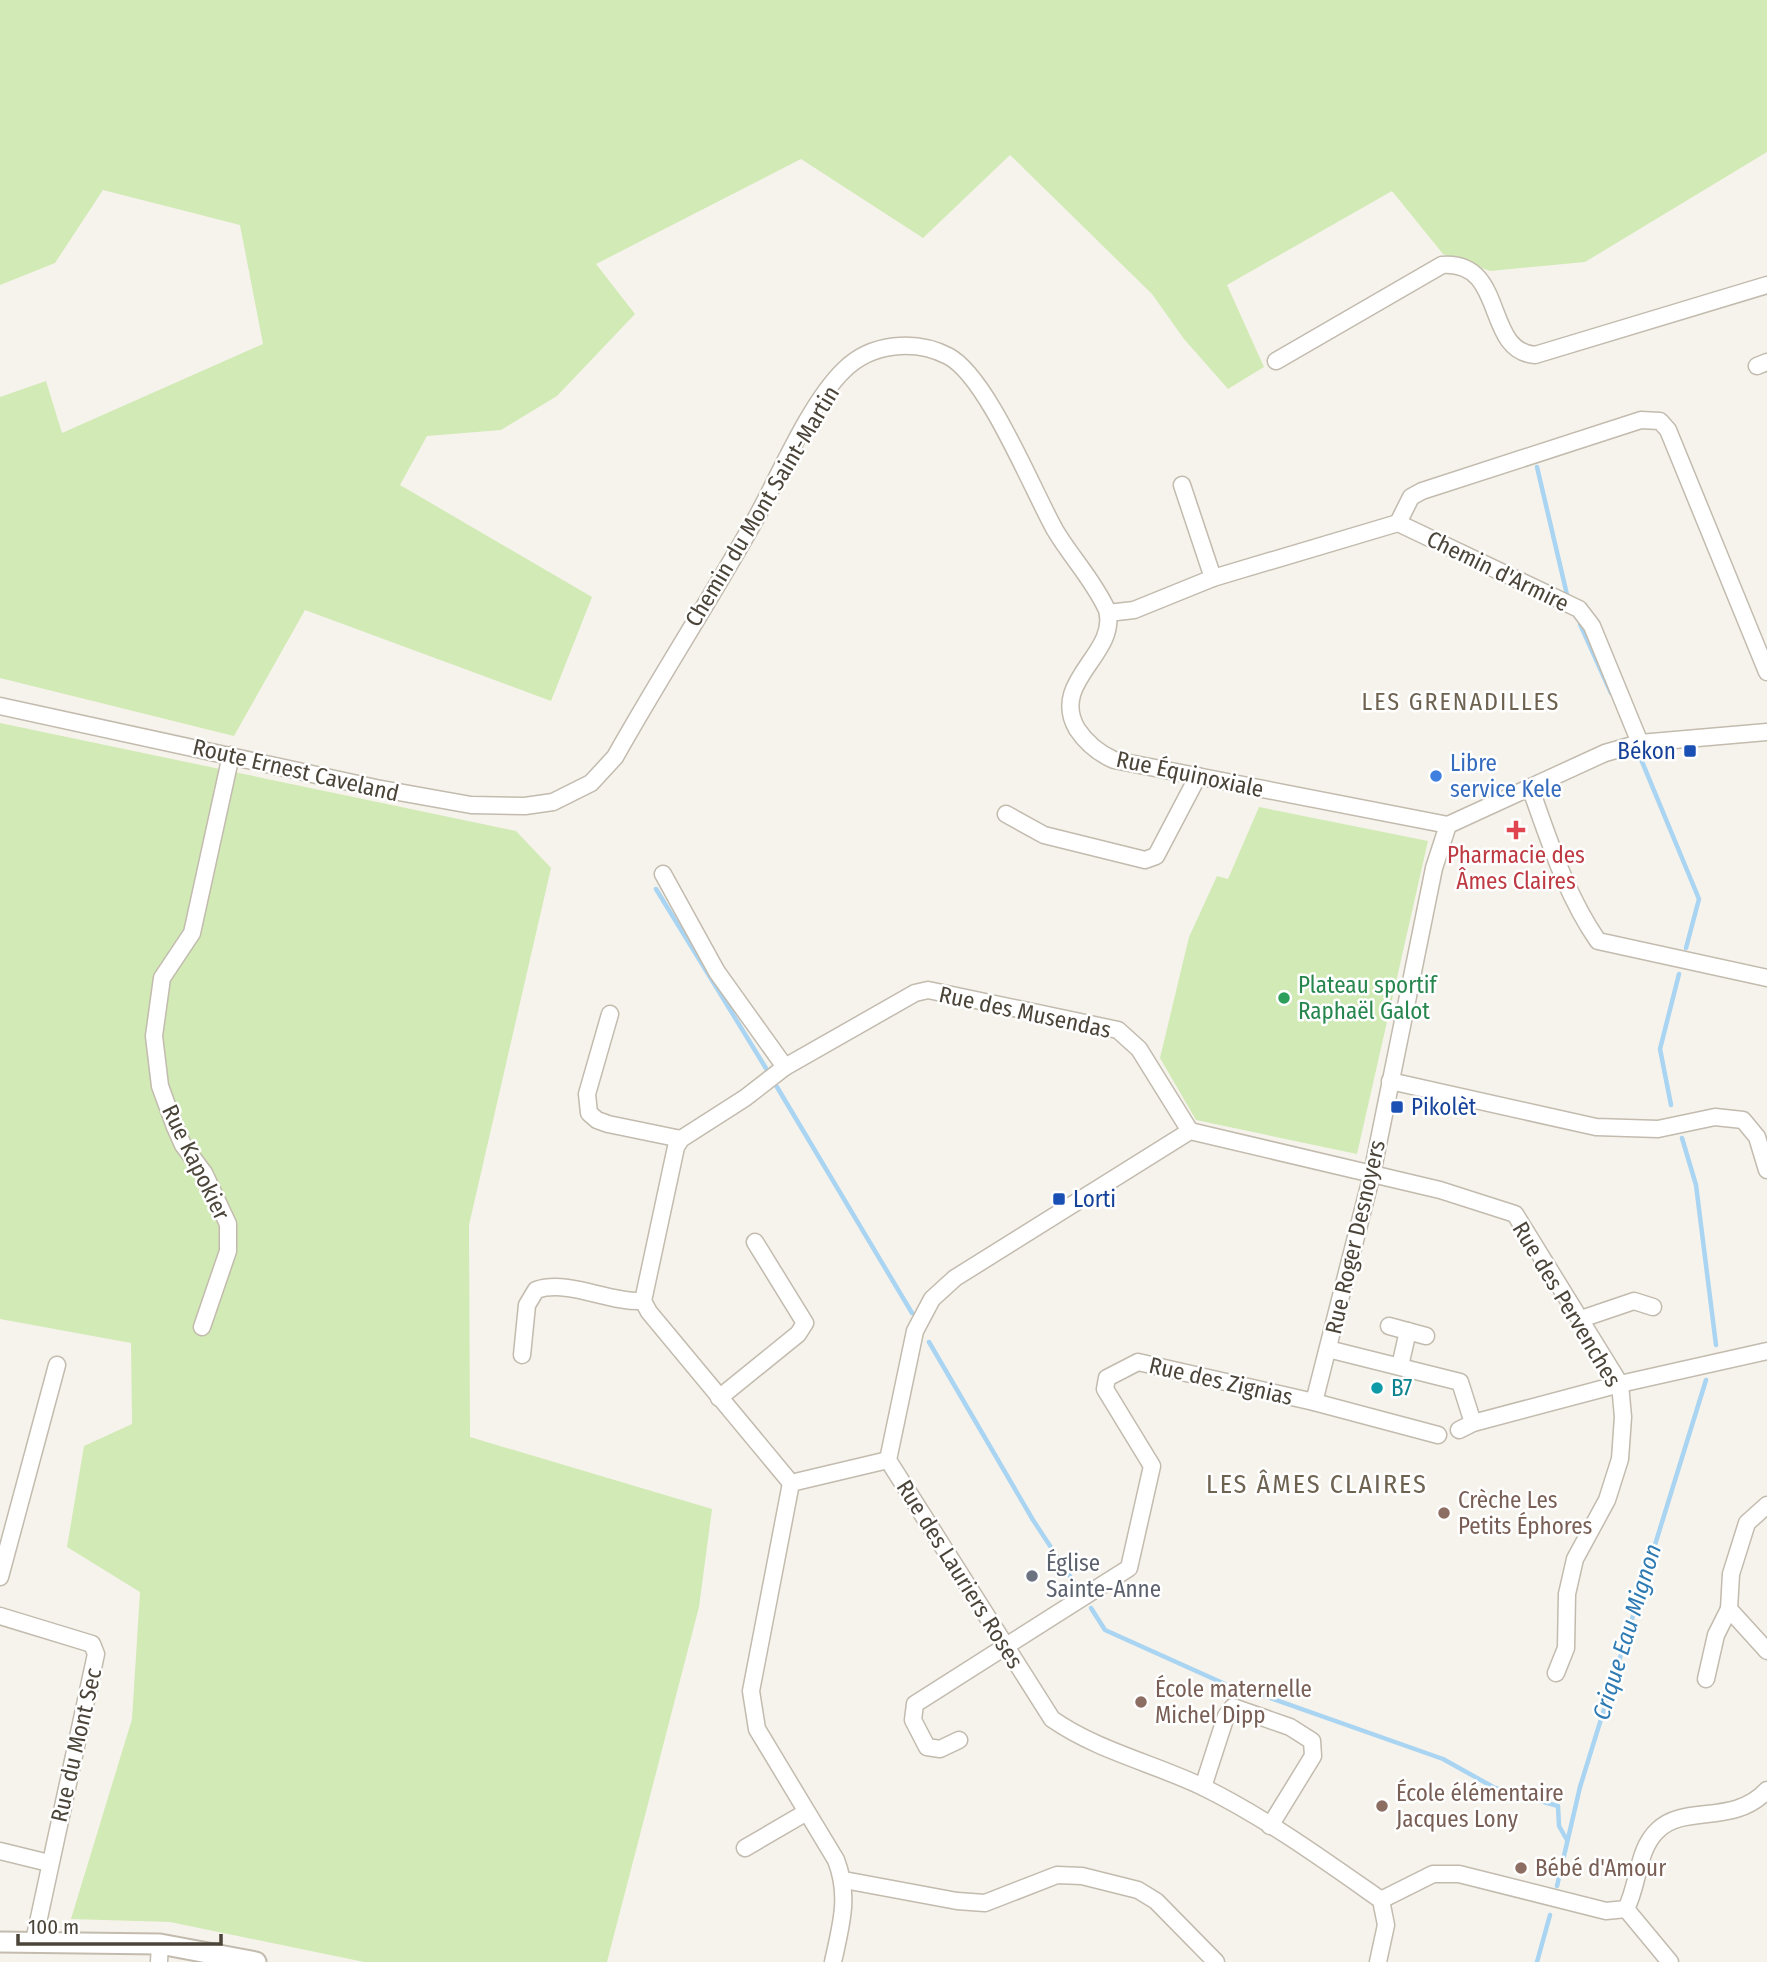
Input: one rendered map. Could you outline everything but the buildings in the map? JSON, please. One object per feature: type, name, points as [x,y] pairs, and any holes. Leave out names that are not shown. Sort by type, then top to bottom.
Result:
[{"type":"street","points":[[1276,361],[1433,267],[1441,265],[1470,269],[1480,280],[1510,344],[1521,352],[1535,355],[1767,285]]},
{"type":"street","name":"Chemin du Mont Saint-Martin","points":[[592,783],[615,757],[754,523],[822,397],[845,369],[867,353],[897,345],[933,349],[951,357],[972,377],[1020,459],[1056,530],[1108,614]]},
{"type":"street","points":[[1108,614],[1134,610],[1213,578],[1398,523],[1411,497],[1422,491],[1641,420],[1660,421],[1668,430],[1767,673]]},
{"type":"street","points":[[1182,485],[1213,578]]},
{"type":"street","name":"Chemin d'Armire","points":[[1398,523],[1579,609],[1592,626],[1640,743]]},
{"type":"street","name":"Rue Équinoxiale","points":[[1108,614],[1106,635],[1074,686],[1070,703],[1074,724],[1089,744],[1101,754],[1198,776],[1448,825]]},
{"type":"street","name":"Route Ernest Caveland","points":[[0,706],[376,788],[471,804],[525,806],[553,802],[592,783]]},
{"type":"street","points":[[1448,825],[1605,753],[1640,743],[1767,732]]},
{"type":"street","name":"Rue Kapokier","points":[[202,1328],[228,1251],[228,1224],[204,1173],[183,1145],[175,1127],[160,1086],[153,1036],[162,978],[192,933],[231,755]]},
{"type":"street","points":[[1006,814],[1044,835],[1145,860],[1156,856],[1198,776]]},
{"type":"street","points":[[1530,787],[1554,855],[1580,915],[1598,942],[1767,978]]},
{"type":"street","name":"Rue Roger Desnoyers","points":[[1314,1402],[1372,1174],[1434,868],[1448,825]]},
{"type":"street","points":[[663,874],[717,972],[785,1067]]},
{"type":"street","name":"Rue des Musendas","points":[[681,1139],[745,1098],[785,1067],[915,992],[928,990],[1118,1030],[1139,1049],[1190,1130]]},
{"type":"street","points":[[610,1014],[587,1094],[589,1113],[608,1124],[681,1139],[676,1147],[643,1301],[649,1312],[791,1483]]},
{"type":"street","points":[[1390,1081],[1596,1127],[1658,1129],[1715,1117],[1744,1120],[1757,1137],[1767,1170]]},
{"type":"street","name":"Rue des Pervenches","points":[[1190,1130],[1440,1190],[1515,1214],[1620,1384],[1623,1416],[1620,1459],[1607,1500],[1575,1559],[1567,1594],[1566,1648],[1556,1673]]},
{"type":"street","name":"Rue des Lauriers Roses","points":[[1190,1130],[955,1278],[932,1299],[915,1331],[888,1460],[1052,1719],[1072,1733],[1203,1787],[1270,1826],[1381,1900]]},
{"type":"street","points":[[719,1398],[799,1334],[804,1323],[755,1242]]},
{"type":"street","points":[[522,1355],[527,1305],[536,1290],[561,1288],[625,1301],[643,1301]]},
{"type":"street","points":[[1581,1319],[1634,1301],[1653,1307]]},
{"type":"street","points":[[1389,1326],[1426,1336]]},
{"type":"street","points":[[1400,1366],[1408,1331]]},
{"type":"street","points":[[1328,1349],[1460,1382],[1466,1427],[1620,1384],[1767,1351]]},
{"type":"street","name":"Rue des Zignias","points":[[1005,1647],[1125,1573],[1131,1564],[1152,1466],[1105,1389],[1107,1378],[1138,1362],[1314,1402]]},
{"type":"street","points":[[0,1577],[57,1365]]},
{"type":"street","points":[[1314,1402],[1438,1435]]},
{"type":"street","points":[[791,1483],[888,1460]]},
{"type":"street","points":[[791,1483],[751,1692],[757,1729],[805,1813],[836,1860],[844,1880],[846,1904],[833,1962]]},
{"type":"street","points":[[1706,1679],[1716,1635],[1729,1609],[1731,1574],[1747,1523],[1767,1505]]},
{"type":"street","points":[[1729,1609],[1767,1651]]},
{"type":"street","name":"Rue du Mont Sec","points":[[0,1616],[92,1644],[96,1654],[34,1941]]},
{"type":"street","points":[[959,1741],[940,1749],[927,1747],[913,1720],[915,1704],[1005,1647]]},
{"type":"street","points":[[1203,1787],[1226,1716],[1233,1707],[1290,1727],[1312,1741],[1313,1756],[1270,1826]]},
{"type":"street","points":[[1626,1909],[1636,1891],[1645,1846],[1659,1828],[1681,1819],[1735,1811],[1754,1804],[1767,1790]]},
{"type":"street","points":[[745,1848],[805,1813]]},
{"type":"street","points":[[0,1851],[49,1863]]},
{"type":"street","points":[[1378,1962],[1386,1925],[1381,1900],[1433,1874],[1459,1874],[1606,1911],[1626,1909]]},
{"type":"street","points":[[844,1880],[957,1901],[985,1903],[1057,1875],[1082,1876],[1138,1890],[1156,1901],[1216,1962]]},
{"type":"street","points":[[1626,1909],[1670,1962]]},
{"type":"street","points":[[0,1942],[34,1941],[256,1962]]},
{"type":"green space","points":[[0,0],[1767,0],[1767,152],[1585,262],[1490,271],[1443,254],[1392,191],[1227,285],[1264,367],[1228,389],[1184,339],[1152,294],[1010,155],[923,238],[801,159],[596,264],[635,314],[557,396],[501,430],[427,436],[400,485],[592,597],[551,701],[305,610],[234,736],[0,678],[0,397],[46,381],[62,433],[263,344],[240,225],[103,190],[55,263],[0,285]]},
{"type":"green space","points":[[0,723],[516,831],[551,868],[469,1225],[470,1437],[712,1509],[699,1607],[607,1962],[364,1962],[170,1922],[71,1919],[132,1719],[140,1592],[67,1547],[84,1446],[132,1424],[131,1343],[0,1319]]},
{"type":"green space","name":"Plateau sportif Raphaël Galot","points":[[1259,807],[1428,841],[1357,1154],[1196,1120],[1160,1058],[1189,937],[1217,876],[1228,879]]},
{"type":"waterway","name":"Crique Eau Mignon","points":[[1537,467],[1568,599]]},
{"type":"waterway","name":"Crique Eau Mignon","points":[[1580,624],[1611,693]]},
{"type":"waterway","name":"Crique Eau Mignon","points":[[1638,752],[1699,899],[1686,948]]},
{"type":"waterway","points":[[656,889],[767,1070]]},
{"type":"waterway","name":"Crique Eau Mignon","points":[[1671,1105],[1660,1049],[1679,974]]},
{"type":"waterway","points":[[777,1087],[912,1313]]},
{"type":"waterway","name":"Crique Eau Mignon","points":[[1682,1138],[1696,1185],[1716,1345]]},
{"type":"waterway","points":[[929,1342],[1033,1520],[1081,1593]]},
{"type":"waterway","name":"Crique Eau Mignon","points":[[1557,1886],[1580,1787],[1706,1380]]},
{"type":"waterway","points":[[1091,1608],[1105,1630],[1225,1684]]},
{"type":"waterway","points":[[1256,1693],[1443,1759],[1495,1788],[1558,1806],[1559,1826],[1567,1840]]},
{"type":"waterway","name":"Crique Eau Mignon","points":[[1537,1962],[1550,1915]]},
{"type":"place","name":"Békon","points":[[1690,751]]},
{"type":"place","name":"Libre service Kele","points":[[1436,776]]},
{"type":"place","name":"Pharmacie des Âmes Claires","points":[[1516,830]]},
{"type":"place","name":"Plateau sportif Raphaël Galot","points":[[1284,998]]},
{"type":"place","name":"Pikolèt","points":[[1397,1107]]},
{"type":"place","name":"Lorti","points":[[1059,1199]]},
{"type":"place","name":"B7","points":[[1377,1388]]},
{"type":"place","name":"Crèche Les Petits Éphores","points":[[1444,1513]]},
{"type":"place","name":"Église Sainte-Anne","points":[[1032,1576]]},
{"type":"place","name":"École maternelle Michel Dipp","points":[[1141,1702]]},
{"type":"place","name":"École élémentaire Jacques Lony","points":[[1382,1806]]},
{"type":"place","name":"Bébé d'Amour","points":[[1521,1868]]},
{"type":"district","name":"LES GRENADILLES","points":[[1461,702]]},
{"type":"district","name":"LES ÂMES CLAIRES","points":[[1317,1484]]}]
